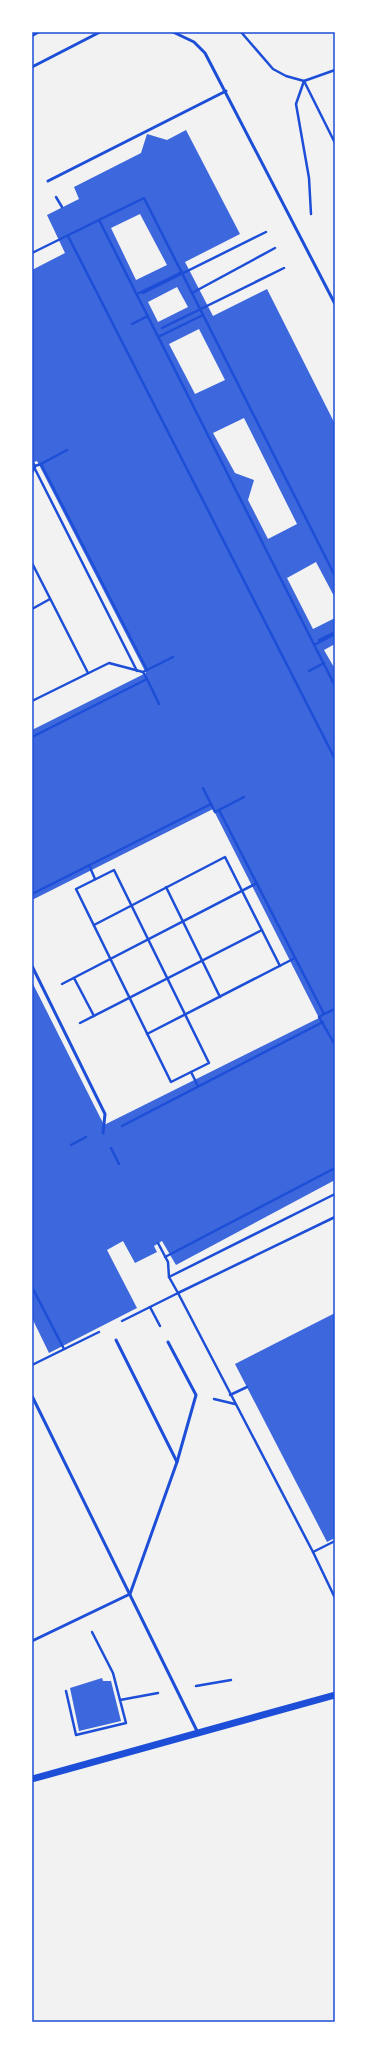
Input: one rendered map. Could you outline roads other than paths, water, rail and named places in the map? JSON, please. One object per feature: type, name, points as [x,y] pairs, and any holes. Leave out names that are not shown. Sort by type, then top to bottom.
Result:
[{"type":"street","points":[[32,1780],[335,1695]]},
{"type":"lane","points":[[32,67],[100,32]]},
{"type":"lane","points":[[173,32],[194,42],[205,53],[335,304]]},
{"type":"lane","points":[[48,181],[226,92]]},
{"type":"lane","points":[[32,966],[105,1114],[103,1133]]},
{"type":"lane","points":[[116,1340],[177,1462]]},
{"type":"lane","points":[[32,1641],[130,1594],[177,1462],[196,1395],[168,1342]]},
{"type":"lane","points":[[32,1396],[198,1733]]}]
